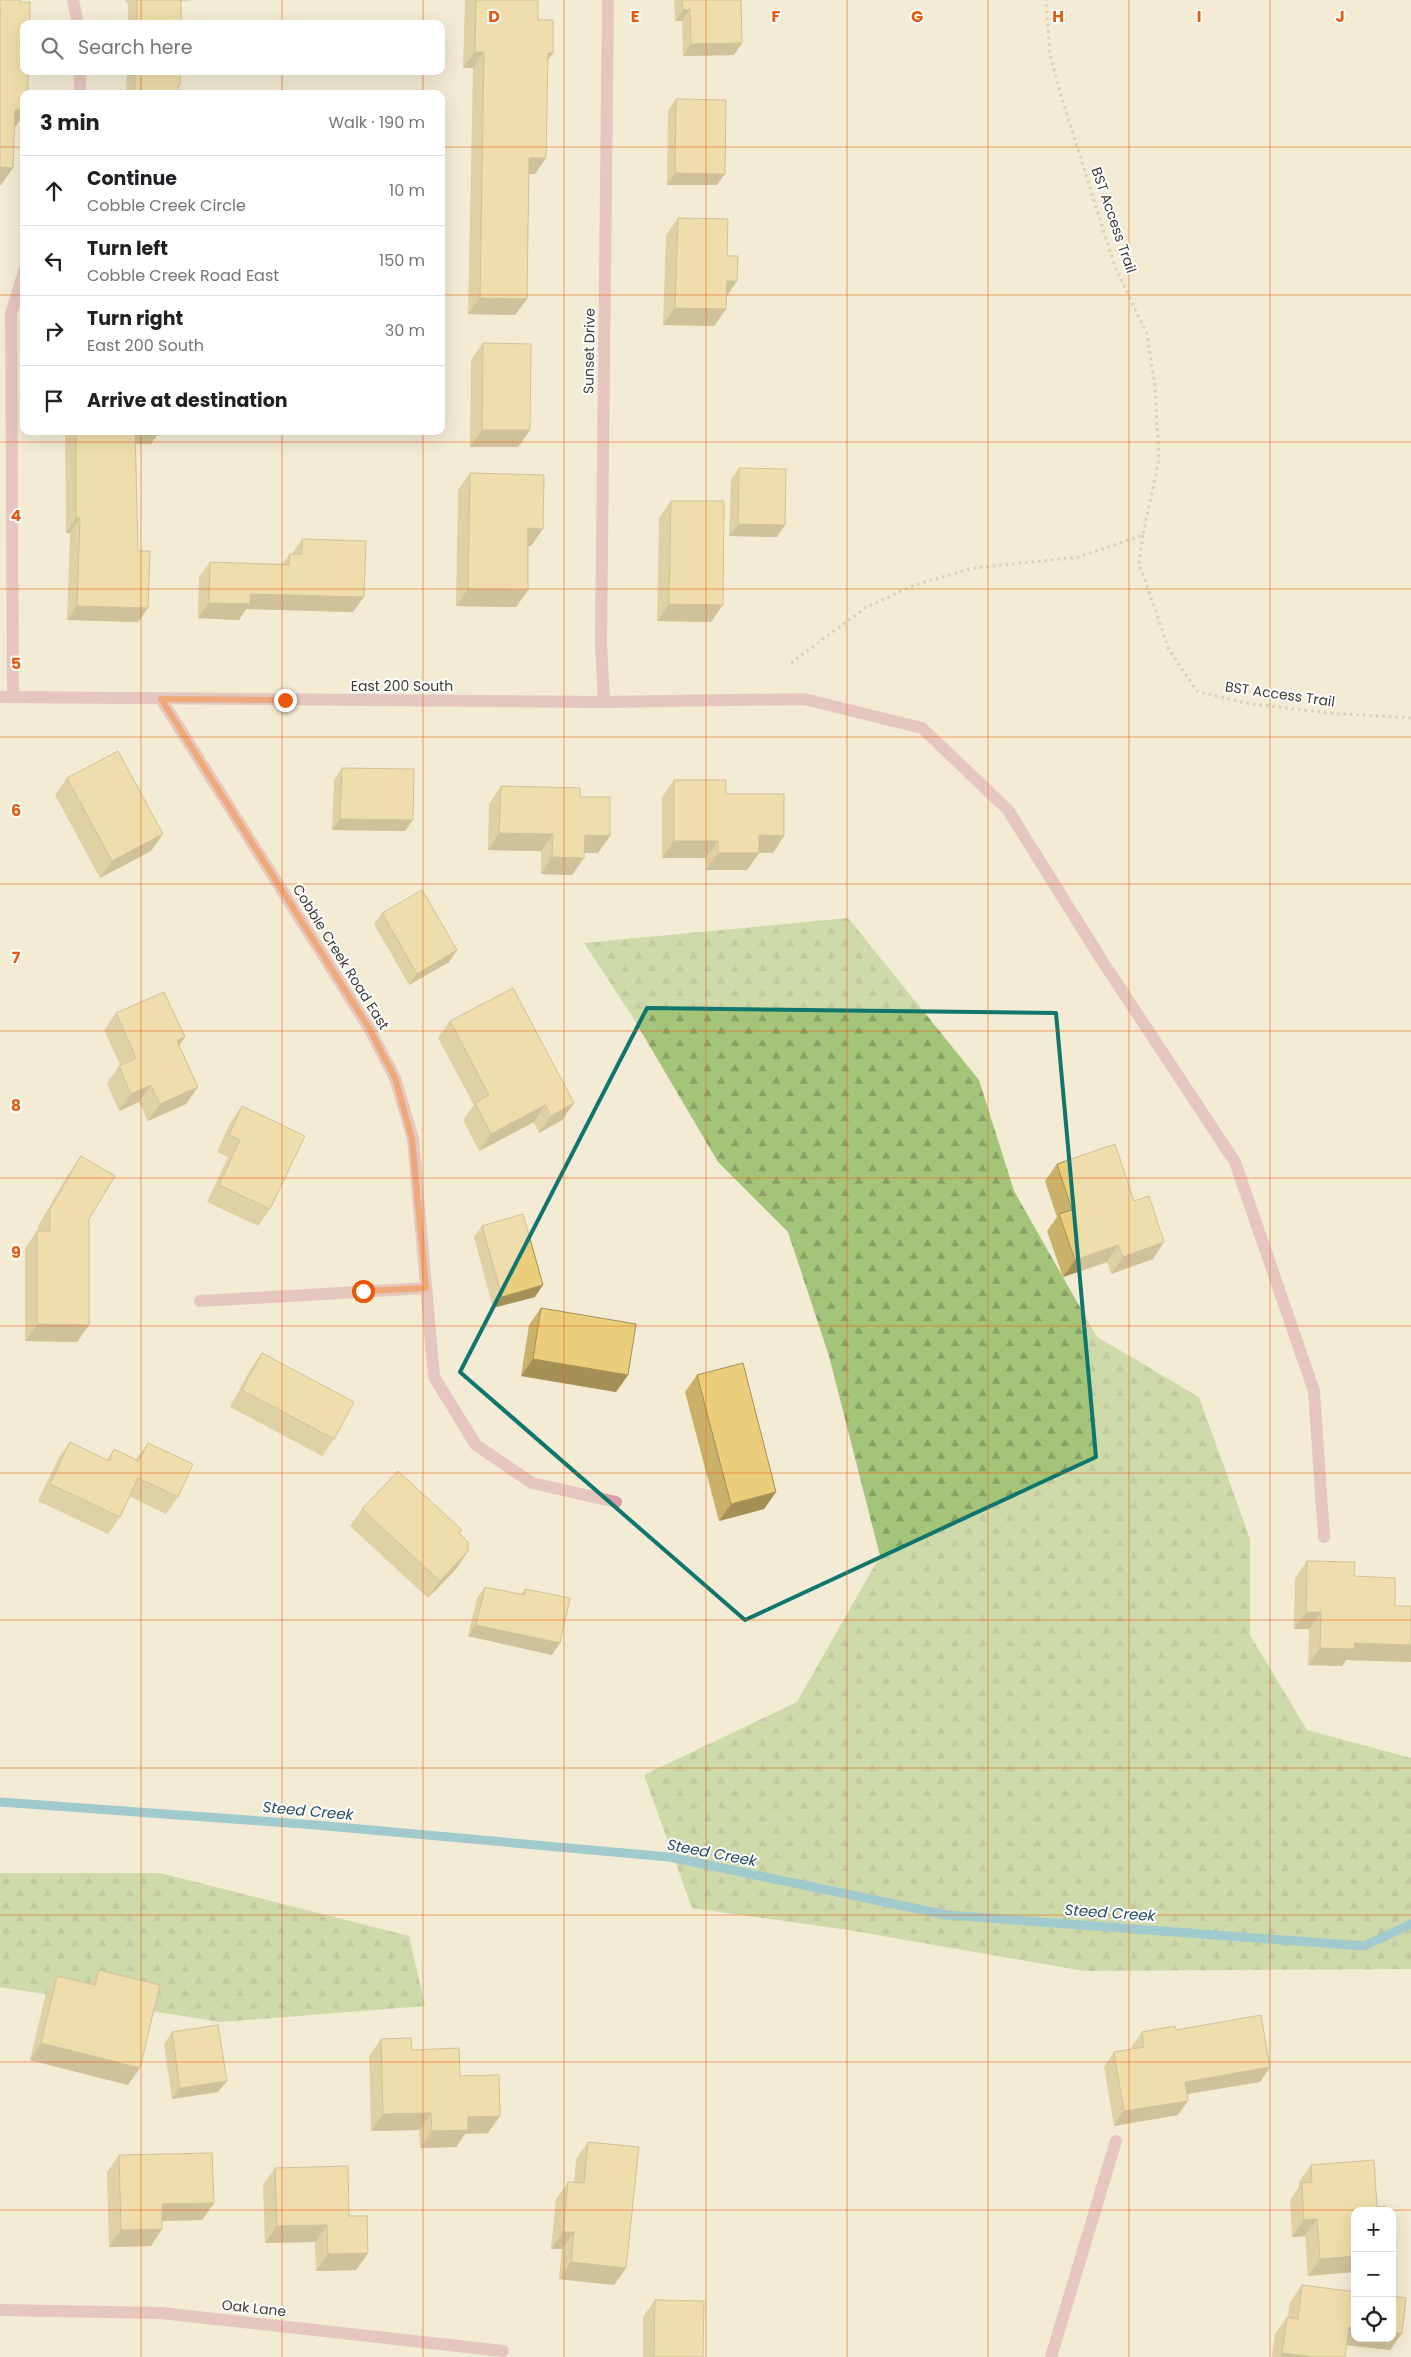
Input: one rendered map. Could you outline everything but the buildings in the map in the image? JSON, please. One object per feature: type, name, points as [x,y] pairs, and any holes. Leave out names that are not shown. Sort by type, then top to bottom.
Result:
[{"type":"street","points":[[73,0],[77,20]]},
{"type":"street","name":"Sunset Drive","points":[[604,702],[601,632],[608,0]]},
{"type":"street","points":[[80,75],[80,90]]},
{"type":"street","points":[[13,697],[11,314],[20,284]]},
{"type":"street","name":"East 200 South","points":[[0,697],[604,702],[804,699],[922,728],[1008,810],[1101,959],[1234,1162],[1314,1391],[1324,1536]]},
{"type":"street","name":"Cobble Creek Road East","points":[[161,699],[369,1028],[395,1078],[412,1139],[434,1377],[476,1445],[532,1483],[616,1502]]},
{"type":"street","points":[[200,1301],[426,1288]]},
{"type":"street","points":[[1050,2357],[1116,2141]]},
{"type":"street","name":"Oak Lane","points":[[0,2310],[161,2313],[504,2351]]},
{"type":"path","name":"BST Access Trail","points":[[1046,0],[1050,55],[1064,102],[1115,267],[1147,334],[1155,386],[1159,459],[1139,563],[1169,650],[1197,691],[1245,703],[1328,713],[1411,718]]},
{"type":"path","points":[[792,664],[865,608],[914,585],[974,568],[1079,557],[1143,535]]},
{"type":"highlighted area","points":[[647,1008],[1056,1013],[1096,1457],[745,1620],[460,1372]]},
{"type":"green space","points":[[848,918],[979,1080],[1014,1191],[1097,1337],[1199,1397],[1250,1539],[1250,1635],[1307,1730],[1411,1758],[1411,1969],[1084,1971],[848,1930],[692,1908],[644,1775],[797,1702],[880,1556],[829,1356],[788,1232],[718,1162],[632,1016],[584,943]]},
{"type":"green space","points":[[0,1873],[160,1873],[409,1936],[425,2006],[221,2022],[0,1987]]},
{"type":"waterway","name":"Steed Creek","points":[[0,1802],[316,1825],[669,1857],[947,1915],[1364,1946],[1411,1924]]},
{"type":"route","points":[[285,700],[161,699],[369,1028],[395,1078],[412,1139],[426,1288],[363,1291]]}]
